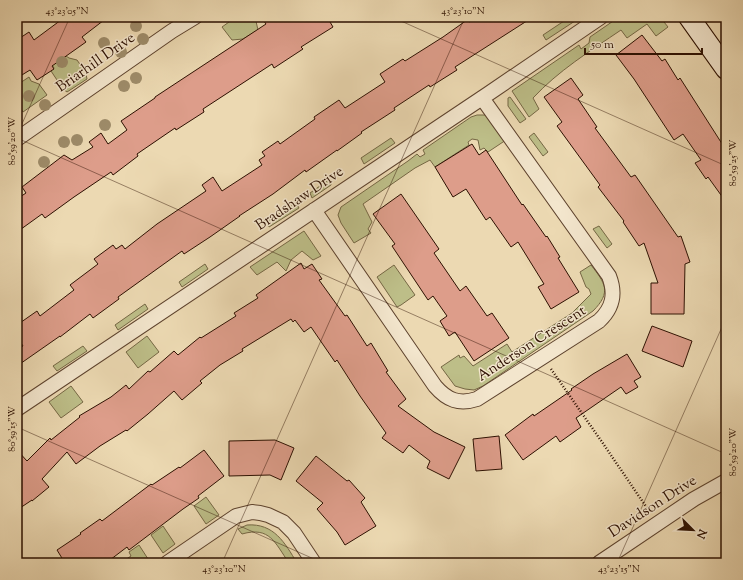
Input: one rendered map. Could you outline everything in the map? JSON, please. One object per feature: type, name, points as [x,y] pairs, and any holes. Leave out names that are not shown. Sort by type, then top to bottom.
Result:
[{"type":"street","name":"Briarhill Drive","points":[[17,139],[172,31],[195,17]]},
{"type":"street","name":"Bradshaw Drive","points":[[17,409],[601,17]]},
{"type":"street","points":[[689,17],[726,69]]},
{"type":"street","name":"Anderson Crescent","points":[[314,210],[435,386],[445,396],[455,400],[464,402],[477,399],[599,321],[605,315],[612,300],[612,284],[609,276],[482,98]]},
{"type":"street","name":"Davidson Drive","points":[[599,563],[694,499],[726,481]]},
{"type":"street","points":[[167,563],[236,516],[252,512],[268,515],[282,522],[294,533],[314,563]]},
{"type":"path","points":[[542,357],[602,442],[657,524]]},
{"type":"green space","points":[[236,17],[255,17],[258,30],[243,39],[232,40],[222,27]]},
{"type":"green space","points":[[570,17],[577,17],[578,19],[546,40],[543,35]]},
{"type":"green space","points":[[619,17],[660,17],[668,27],[656,36],[647,24],[627,38],[621,30],[575,62],[543,88],[533,98],[539,109],[529,117],[512,91],[579,45],[581,49],[589,43],[590,37]]},
{"type":"green space","points":[[63,54],[69,58],[77,60],[84,70],[61,86],[51,71],[54,68],[51,63]]},
{"type":"green space","points":[[86,74],[87,79],[67,92],[63,89]]},
{"type":"green space","points":[[29,77],[31,81],[39,84],[47,95],[23,112],[17,103],[17,85]]},
{"type":"green space","points":[[510,97],[526,119],[520,123],[508,106],[508,98]]},
{"type":"green space","points":[[486,115],[506,140],[488,152],[484,148],[480,150],[478,140],[472,139],[468,142],[469,145],[435,167],[430,160],[415,168],[363,204],[372,222],[368,229],[371,233],[354,243],[341,223],[338,215],[341,207],[417,154],[420,157],[425,154],[423,150],[471,117]]},
{"type":"green space","points":[[534,133],[548,152],[543,156],[529,137]]},
{"type":"green space","points":[[391,138],[395,143],[364,164],[361,158]]},
{"type":"green space","points":[[330,179],[331,185],[312,198],[310,193]]},
{"type":"green space","points":[[296,203],[299,208],[269,227],[266,222]]},
{"type":"green space","points":[[599,226],[612,244],[607,248],[593,229]]},
{"type":"green space","points":[[304,231],[321,256],[313,260],[302,251],[291,260],[286,271],[277,262],[257,275],[250,267]]},
{"type":"green space","points":[[205,264],[208,269],[182,287],[179,282]]},
{"type":"green space","points":[[394,265],[415,295],[397,307],[377,277]]},
{"type":"green space","points":[[591,265],[603,282],[604,288],[603,298],[593,311],[483,386],[474,390],[455,386],[441,367],[459,355],[460,358],[464,356],[473,366],[507,344],[512,352],[572,313],[591,294],[589,289],[586,287],[580,272]]},
{"type":"green space","points":[[145,304],[148,309],[118,330],[115,325]]},
{"type":"green space","points":[[147,336],[159,352],[138,368],[126,352]]},
{"type":"green space","points":[[83,346],[87,351],[57,371],[53,366]]},
{"type":"green space","points":[[71,386],[83,402],[61,418],[49,402]]},
{"type":"green space","points":[[206,497],[219,515],[206,524],[194,506]]},
{"type":"green space","points":[[247,525],[265,527],[272,531],[288,548],[297,563],[289,563],[271,538],[265,534],[251,532],[242,534],[238,529]]},
{"type":"green space","points":[[163,526],[175,544],[163,553],[151,535]]},
{"type":"green space","points":[[139,545],[150,562],[123,563],[122,562],[131,556],[129,552]]},
{"type":"building","points":[[65,17],[108,17],[82,37],[86,42],[52,66],[54,69],[37,80],[30,70],[17,78],[17,40],[29,32],[34,40]]},
{"type":"building","points":[[261,17],[327,17],[333,27],[301,47],[303,49],[274,68],[272,64],[203,109],[204,112],[176,130],[175,128],[137,154],[138,156],[113,175],[111,172],[45,218],[42,214],[17,232],[17,199],[26,193],[22,187],[64,155],[72,160],[93,147],[89,142],[101,133],[108,144],[127,130],[121,121],[266,24]]},
{"type":"building","points":[[478,17],[533,17],[455,67],[457,70],[430,87],[429,85],[394,108],[395,110],[361,132],[362,133],[337,151],[306,172],[305,170],[210,237],[184,254],[182,251],[118,297],[119,299],[93,318],[90,314],[60,337],[17,366],[17,350],[23,346],[17,337],[17,325],[37,311],[40,316],[74,290],[70,285],[98,264],[94,259],[113,245],[116,249],[122,245],[125,249],[157,224],[206,191],[202,185],[213,177],[222,191],[262,165],[259,160],[265,156],[262,152],[278,141],[280,144],[315,119],[314,117],[339,100],[345,108],[385,82],[380,74],[403,59],[405,61],[467,20],[469,22]]},
{"type":"building","points":[[642,35],[662,61],[665,59],[678,80],[680,78],[726,150],[726,202],[708,177],[706,179],[695,163],[701,160],[683,134],[674,140],[634,79],[616,55]]},
{"type":"building","points":[[571,78],[583,95],[578,99],[597,127],[595,128],[631,177],[635,175],[678,237],[681,236],[690,262],[685,264],[684,314],[651,314],[651,283],[658,283],[644,243],[639,246],[623,222],[624,221],[598,187],[600,185],[557,126],[562,122],[544,97]]},
{"type":"building","points":[[472,144],[479,155],[486,150],[522,205],[523,204],[546,237],[547,236],[560,257],[558,258],[579,292],[551,309],[538,287],[544,284],[518,242],[511,247],[490,217],[486,220],[466,189],[453,197],[435,167]]},
{"type":"building","points":[[401,194],[439,249],[434,253],[460,291],[466,286],[487,316],[492,313],[509,338],[474,361],[455,332],[449,336],[440,321],[447,316],[433,296],[428,300],[392,246],[395,244],[373,214]]},
{"type":"building","points":[[301,263],[304,269],[312,264],[322,279],[319,280],[345,316],[347,315],[367,346],[371,343],[388,371],[386,372],[406,399],[398,406],[434,432],[465,447],[449,479],[427,468],[430,461],[409,445],[403,453],[382,438],[386,433],[337,360],[335,362],[311,327],[304,332],[295,320],[293,322],[291,319],[242,349],[243,351],[220,365],[200,381],[202,383],[182,400],[174,391],[127,431],[126,430],[100,446],[76,464],[67,452],[42,479],[49,487],[32,501],[17,510],[17,450],[27,461],[50,438],[51,440],[80,417],[79,416],[111,397],[126,385],[129,389],[148,371],[150,372],[174,351],[178,355],[200,337],[201,338],[236,316],[234,313],[258,298],[256,295]]},
{"type":"building","points":[[652,326],[692,341],[683,367],[642,351]]},
{"type":"building","points":[[627,354],[641,377],[634,381],[638,387],[626,394],[621,387],[576,418],[581,427],[560,442],[556,436],[523,460],[505,435],[533,414],[534,416],[593,374]]},
{"type":"building","points":[[499,436],[502,469],[476,471],[473,439]]},
{"type":"building","points":[[275,440],[294,448],[281,480],[270,475],[229,476],[229,441]]},
{"type":"building","points":[[204,450],[224,476],[198,496],[199,498],[129,550],[127,547],[106,563],[65,563],[57,550],[100,519],[102,521],[151,484],[152,485],[179,467],[180,468]]},
{"type":"building","points":[[316,456],[347,481],[349,480],[365,498],[361,502],[376,526],[345,545],[337,532],[317,509],[323,503],[296,481]]}]
